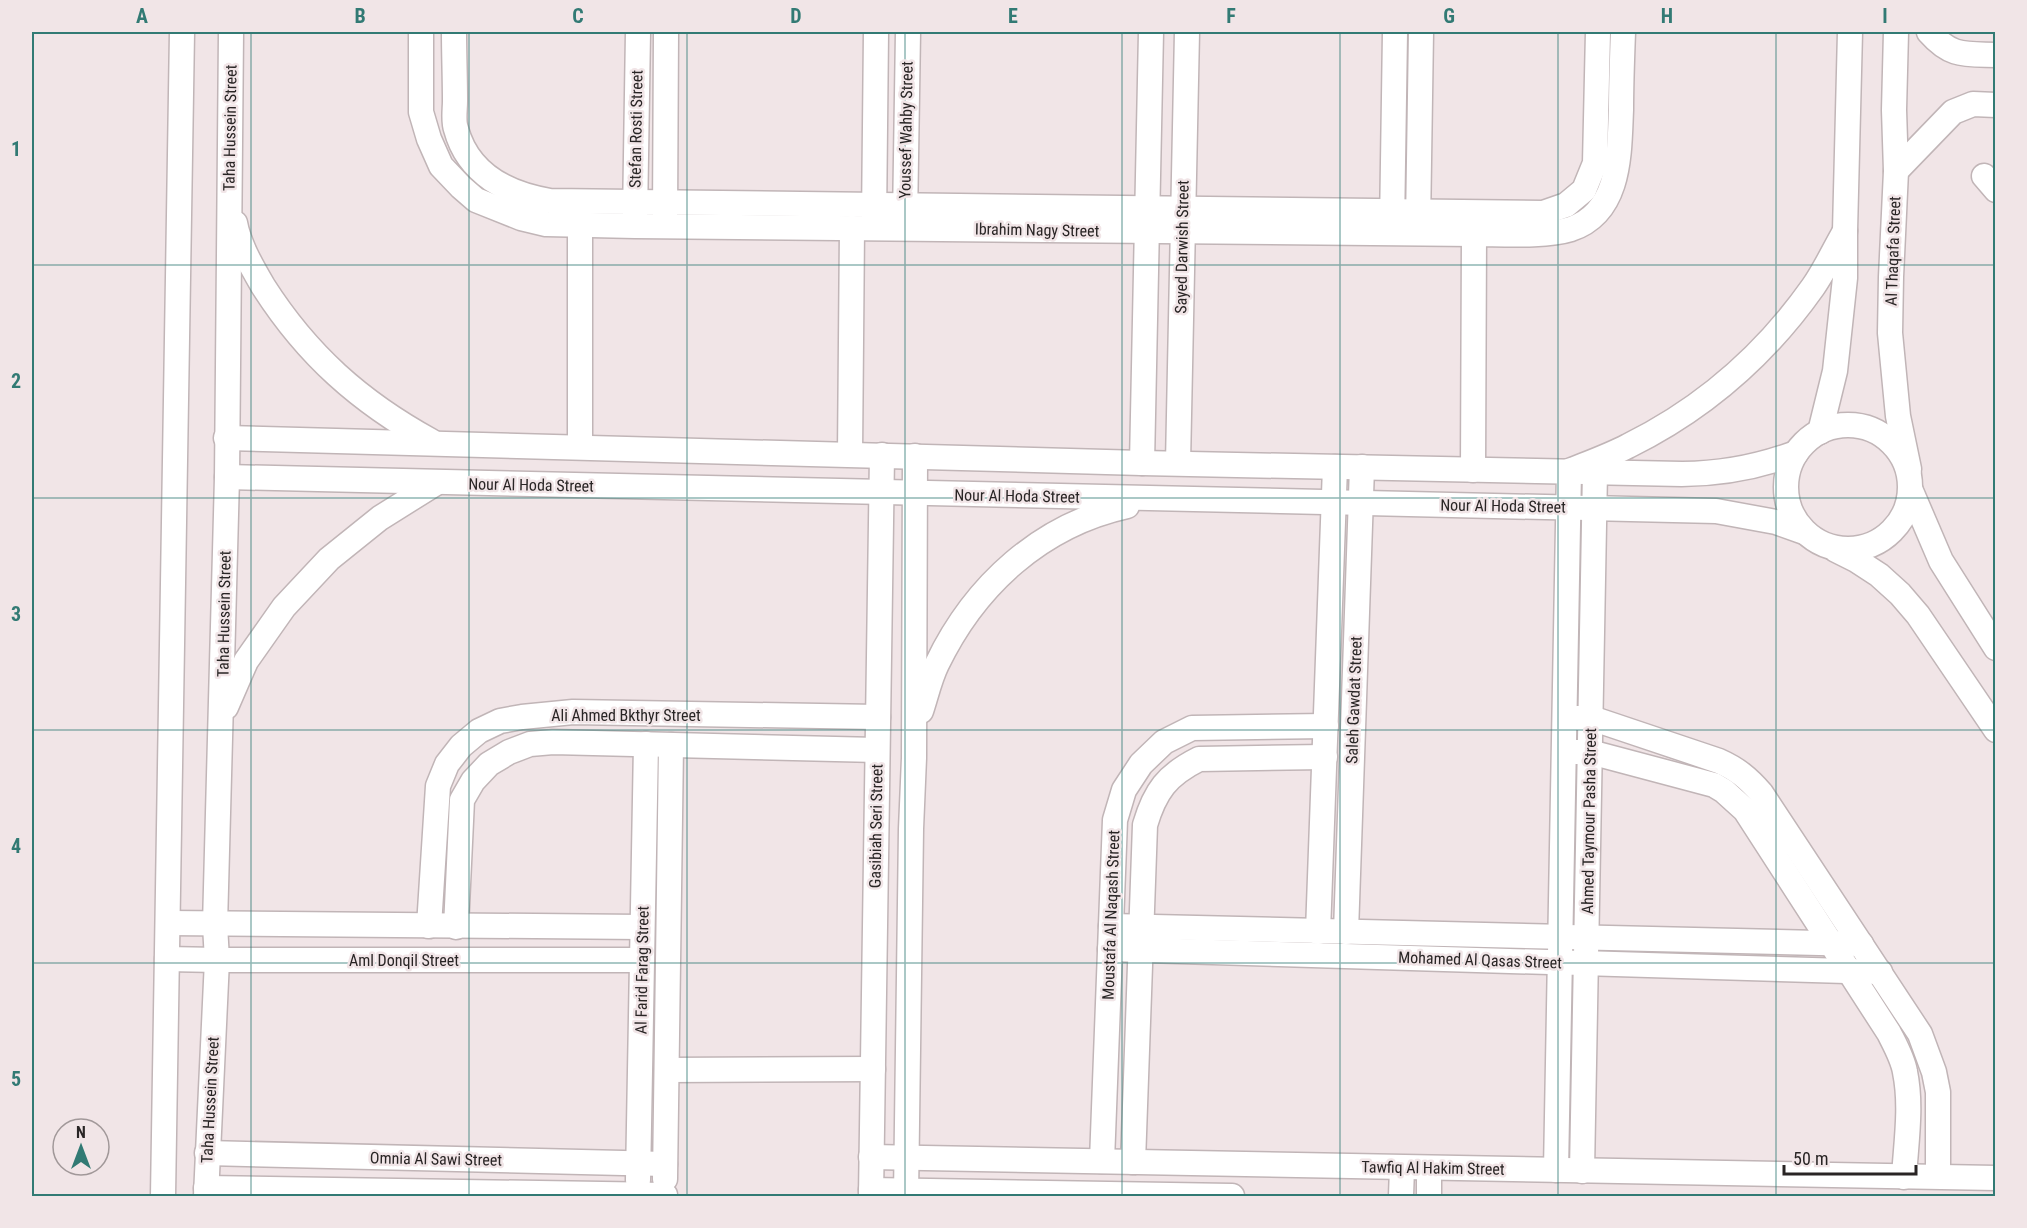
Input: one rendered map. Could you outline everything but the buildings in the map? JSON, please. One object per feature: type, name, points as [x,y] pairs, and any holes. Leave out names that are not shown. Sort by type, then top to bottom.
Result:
[{"type":"street","points":[[163,1197],[182,32]]},
{"type":"street","name":"Taha Hussein Street","points":[[206,1192],[217,960],[215,925],[227,477],[231,32]]},
{"type":"street","name":"Ibrahim Nagy Street","points":[[421,32],[422,112],[429,139],[441,166],[476,200],[498,210],[546,224],[580,225],[635,214]]},
{"type":"street","name":"Ibrahim Nagy Street","points":[[454,32],[455,128],[466,151],[482,171],[502,187],[525,197],[635,214],[867,220],[905,217],[1418,223],[1543,213],[1566,205],[1584,190]]},
{"type":"street","name":"Stefan Rosti Street","points":[[635,214],[638,32]]},
{"type":"street","name":"Stefan Rosti Street","points":[[665,214],[666,32]]},
{"type":"street","name":"Youssef Wahby Street","points":[[850,454],[867,220],[876,32]]},
{"type":"street","name":"Youssef Wahby Street","points":[[905,217],[908,32]]},
{"type":"street","points":[[1142,463],[1152,32]]},
{"type":"street","name":"Sayed Darwish Street","points":[[1178,463],[1187,32]]},
{"type":"street","points":[[1392,222],[1395,32]]},
{"type":"street","points":[[1418,223],[1421,32]]},
{"type":"street","points":[[1598,32],[1595,163],[1584,190],[1601,208]]},
{"type":"street","name":"Ibrahim Nagy Street","points":[[1418,223],[1474,234],[1554,232],[1572,228],[1588,220],[1601,208],[1613,186],[1619,159],[1623,32]]},
{"type":"street","points":[[1820,432],[1839,341],[1845,278],[1850,32]]},
{"type":"street","name":"Al Thaqafa Street","points":[[1896,32],[1894,110],[1896,171],[1890,333],[1898,416],[1910,480],[1941,561],[1995,648]]},
{"type":"street","points":[[1929,32],[1944,48],[1962,54],[1995,55]]},
{"type":"street","points":[[1896,171],[1953,112],[1973,104],[1995,105]]},
{"type":"street","points":[[230,194],[237,235],[255,273],[303,342],[332,372],[364,399],[399,423],[436,444]]},
{"type":"street","points":[[580,225],[580,447]]},
{"type":"street","points":[[1569,471],[1627,447],[1682,417],[1732,379],[1776,335],[1808,294],[1845,231]]},
{"type":"street","points":[[1473,470],[1474,234]]},
{"type":"street","points":[[1831,548],[1847,550],[1866,548],[1883,540],[1898,526],[1907,510],[1910,480],[1901,453],[1889,439],[1873,430],[1855,425],[1837,426],[1820,432],[1796,453],[1789,467],[1786,484],[1787,502],[1794,518],[1804,532],[1817,541],[1831,548],[1856,560],[1879,575],[1900,594],[1918,615],[1995,730]]},
{"type":"street","points":[[226,438],[1142,463],[1711,474],[1750,468],[1796,453]]},
{"type":"street","name":"Gasibiah Seri Street","points":[[871,1193],[882,455]]},
{"type":"street","points":[[906,1194],[914,758],[915,456]]},
{"type":"street","name":"Saleh Gawdat Street","points":[[1318,932],[1335,467]]},
{"type":"street","name":"Saleh Gawdat Street","points":[[1346,932],[1362,467]]},
{"type":"street","name":"Ahmed Taymour Pasha Street","points":[[1556,1170],[1569,471]]},
{"type":"street","name":"Ahmed Taymour Pasha Street","points":[[1582,1171],[1595,471]]},
{"type":"street","name":"Nour Al Hoda Street","points":[[227,477],[1154,500],[1716,511],[1776,522],[1804,532]]},
{"type":"street","points":[[222,717],[246,661],[284,607],[329,559],[354,538],[380,518],[436,483]]},
{"type":"street","points":[[914,758],[921,711],[936,666],[958,624],[988,586],[1023,554],[1063,528],[1108,510],[1154,500]]},
{"type":"street","name":"Moustafa Al Naqash Street","points":[[1102,1161],[1115,820],[1124,790],[1141,764],[1164,742],[1192,728],[1326,719],[1354,711]]},
{"type":"street","name":"Ali Ahmed Bkthyr Street","points":[[429,926],[438,786],[447,764],[461,746],[479,731],[500,721],[573,712],[878,717]]},
{"type":"street","points":[[1565,717],[1591,718],[1719,761],[1734,768],[1747,778],[1776,813],[1920,1034],[1934,1072],[1938,1092],[1938,1176]]},
{"type":"street","points":[[500,721],[509,752]]},
{"type":"street","name":"Ali Ahmed Bkthyr Street","points":[[456,927],[462,800],[473,781],[489,764],[509,752],[530,744],[553,742],[878,750]]},
{"type":"street","points":[[1164,742],[1181,768]]},
{"type":"street","name":"Al Farid Farag Street","points":[[638,1195],[645,744]]},
{"type":"street","name":"Al Farid Farag Street","points":[[665,1196],[671,745]]},
{"type":"street","points":[[1564,752],[1590,752],[1714,785],[1724,790],[1745,810],[1889,1033],[1905,1070],[1908,1097],[1904,1177]]},
{"type":"street","name":"Moustafa Al Naqash Street","points":[[1133,1162],[1145,825],[1152,802],[1164,783],[1181,768],[1199,759],[1325,757]]},
{"type":"street","name":"Aml Donqil Street","points":[[168,923],[642,927]]},
{"type":"street","name":"Mohamed Al Qasas Street","points":[[1141,939],[1346,932],[1861,944]]},
{"type":"street","name":"Mohamed Al Qasas Street","points":[[1111,938],[1560,963],[1880,972]]},
{"type":"street","points":[[874,954],[909,955]]},
{"type":"street","name":"Aml Donqil Street","points":[[167,959],[642,960]]},
{"type":"street","points":[[667,1070],[873,1069]]},
{"type":"street","name":"Omnia Al Sawi Street","points":[[207,1153],[665,1164]]},
{"type":"street","name":"Tawfiq Al Hakim Street","points":[[871,1157],[1995,1178]]},
{"type":"street","points":[[427,1194],[428,1159]]},
{"type":"street","points":[[454,1194],[456,1159]]},
{"type":"street","points":[[1401,1197],[1402,1168]]},
{"type":"street","points":[[1429,1168],[1429,1197]]},
{"type":"street","name":"Omnia Al Sawi Street","points":[[206,1192],[665,1196]]},
{"type":"street","points":[[871,1193],[1232,1197]]}]
